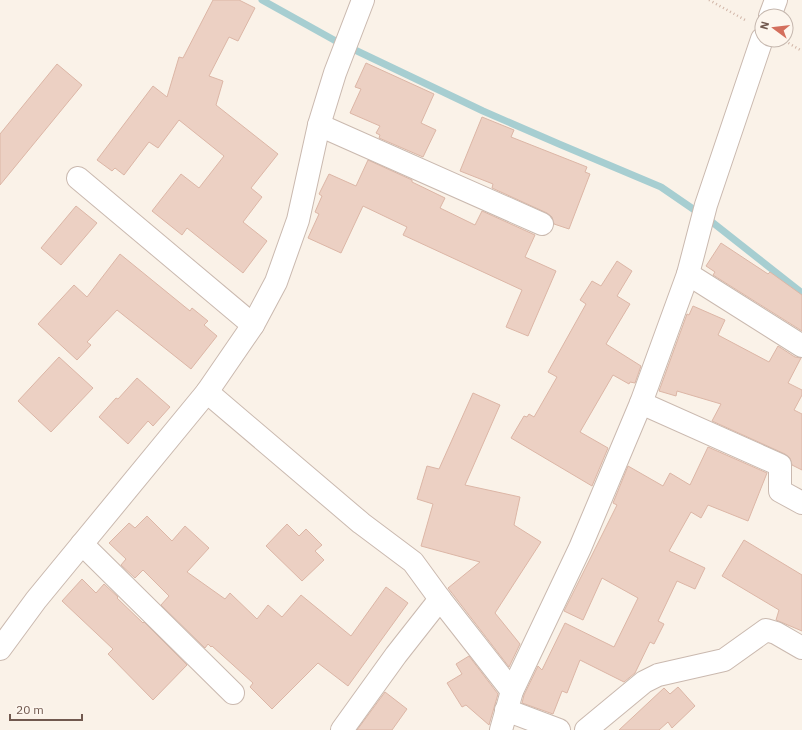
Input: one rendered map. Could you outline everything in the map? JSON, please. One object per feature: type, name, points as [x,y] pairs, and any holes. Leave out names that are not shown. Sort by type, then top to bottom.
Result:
[{"type":"street","points":[[0,649],[36,600],[207,392],[253,325],[276,282],[298,220],[319,125],[335,73],[363,0]]},
{"type":"street","points":[[506,710],[580,548],[641,403],[688,274],[706,205],[759,48]]},
{"type":"street","points":[[319,125],[542,224]]},
{"type":"street","points":[[78,178],[253,325]]},
{"type":"street","points":[[688,274],[802,346]]},
{"type":"street","points":[[207,392],[361,523],[413,562],[440,599],[506,710],[559,730]]},
{"type":"street","points":[[641,403],[780,465],[780,491],[802,503]]},
{"type":"street","points":[[82,544],[233,693]]},
{"type":"street","points":[[342,730],[392,661],[440,599]]},
{"type":"street","points":[[586,730],[644,682],[658,675],[724,660],[766,630],[776,633],[802,648]]},
{"type":"path","points":[[709,0],[749,22]]},
{"type":"building","points":[[213,0],[239,0],[255,8],[238,41],[229,37],[209,76],[223,81],[216,105],[278,154],[251,188],[262,197],[243,222],[267,241],[243,273],[187,228],[182,235],[152,211],[181,174],[199,188],[224,156],[179,120],[158,148],[149,142],[124,175],[115,168],[112,171],[97,160],[153,86],[167,97],[179,57],[183,58]]},
{"type":"building","points":[[366,63],[434,94],[421,123],[436,130],[423,157],[379,138],[380,135],[376,133],[380,126],[350,113],[361,89],[355,87]]},
{"type":"building","points":[[57,64],[82,85],[0,185],[0,134]]},
{"type":"building","points":[[482,117],[514,130],[511,137],[587,167],[585,172],[590,174],[569,229],[554,224],[552,217],[547,213],[492,188],[493,184],[460,171]]},
{"type":"building","points":[[368,160],[412,180],[412,182],[445,198],[440,208],[475,225],[482,211],[535,235],[525,257],[556,271],[528,336],[506,327],[522,290],[403,235],[407,227],[363,206],[341,253],[308,238],[319,214],[315,212],[322,196],[319,194],[329,174],[356,186]]},
{"type":"building","points":[[76,206],[97,223],[61,265],[41,248]]},
{"type":"building","points":[[721,243],[768,274],[770,272],[802,295],[802,331],[713,275],[715,272],[706,266]]},
{"type":"building","points":[[120,254],[190,311],[192,308],[208,321],[204,325],[217,336],[191,369],[117,310],[87,342],[91,345],[77,360],[38,324],[74,285],[87,297]]},
{"type":"building","points":[[617,261],[632,271],[617,296],[630,304],[606,344],[641,366],[635,383],[630,382],[629,384],[613,375],[580,432],[608,448],[592,486],[511,438],[524,416],[527,417],[529,414],[534,417],[557,377],[548,372],[586,304],[580,300],[592,281],[601,286]]},
{"type":"building","points":[[693,306],[725,320],[718,335],[769,362],[778,346],[795,357],[801,358],[788,383],[802,390],[802,395],[794,410],[802,414],[802,470],[792,465],[790,458],[785,454],[712,421],[721,404],[677,391],[676,396],[659,391],[687,314],[689,315]]},
{"type":"building","points":[[59,357],[93,388],[51,432],[18,401]]},
{"type":"building","points":[[137,378],[170,407],[153,426],[148,421],[128,444],[99,417]]},
{"type":"building","points":[[473,393],[500,405],[465,485],[520,497],[514,525],[541,542],[495,613],[520,644],[509,667],[448,588],[480,562],[421,546],[433,504],[417,499],[427,466],[439,469]]},
{"type":"building","points":[[708,447],[767,473],[748,521],[708,505],[701,518],[691,512],[669,551],[705,568],[695,589],[677,581],[658,621],[664,624],[654,644],[650,642],[635,673],[624,682],[580,660],[567,693],[562,691],[553,714],[522,703],[524,695],[538,666],[542,670],[565,623],[614,647],[638,598],[602,578],[583,620],[564,611],[617,505],[613,503],[628,466],[663,486],[670,473],[690,485]]},
{"type":"building","points":[[147,516],[172,541],[185,526],[209,548],[187,572],[225,599],[230,593],[257,619],[268,605],[282,617],[301,595],[351,636],[386,587],[408,603],[348,686],[318,663],[272,709],[250,687],[253,683],[212,646],[211,647],[208,644],[205,648],[161,605],[169,596],[143,570],[135,578],[121,565],[126,559],[109,543],[129,523],[135,528]]},
{"type":"building","points":[[287,524],[299,536],[306,529],[322,545],[315,551],[324,560],[302,581],[266,546]]},
{"type":"building","points":[[744,540],[802,575],[802,631],[776,620],[779,610],[722,576]]},
{"type":"building","points":[[82,579],[96,593],[104,584],[187,665],[153,700],[108,654],[113,649],[62,601]]},
{"type":"building","points":[[469,656],[498,694],[489,725],[466,705],[462,707],[447,683],[462,674],[456,664]]},
{"type":"building","points":[[678,687],[695,706],[672,728],[668,722],[659,730],[619,730],[664,688],[670,694]]},
{"type":"building","points":[[385,692],[407,709],[392,730],[357,730]]},
{"type":"waterway","points":[[262,0],[334,40],[483,111],[661,187],[712,222],[802,293]]}]
